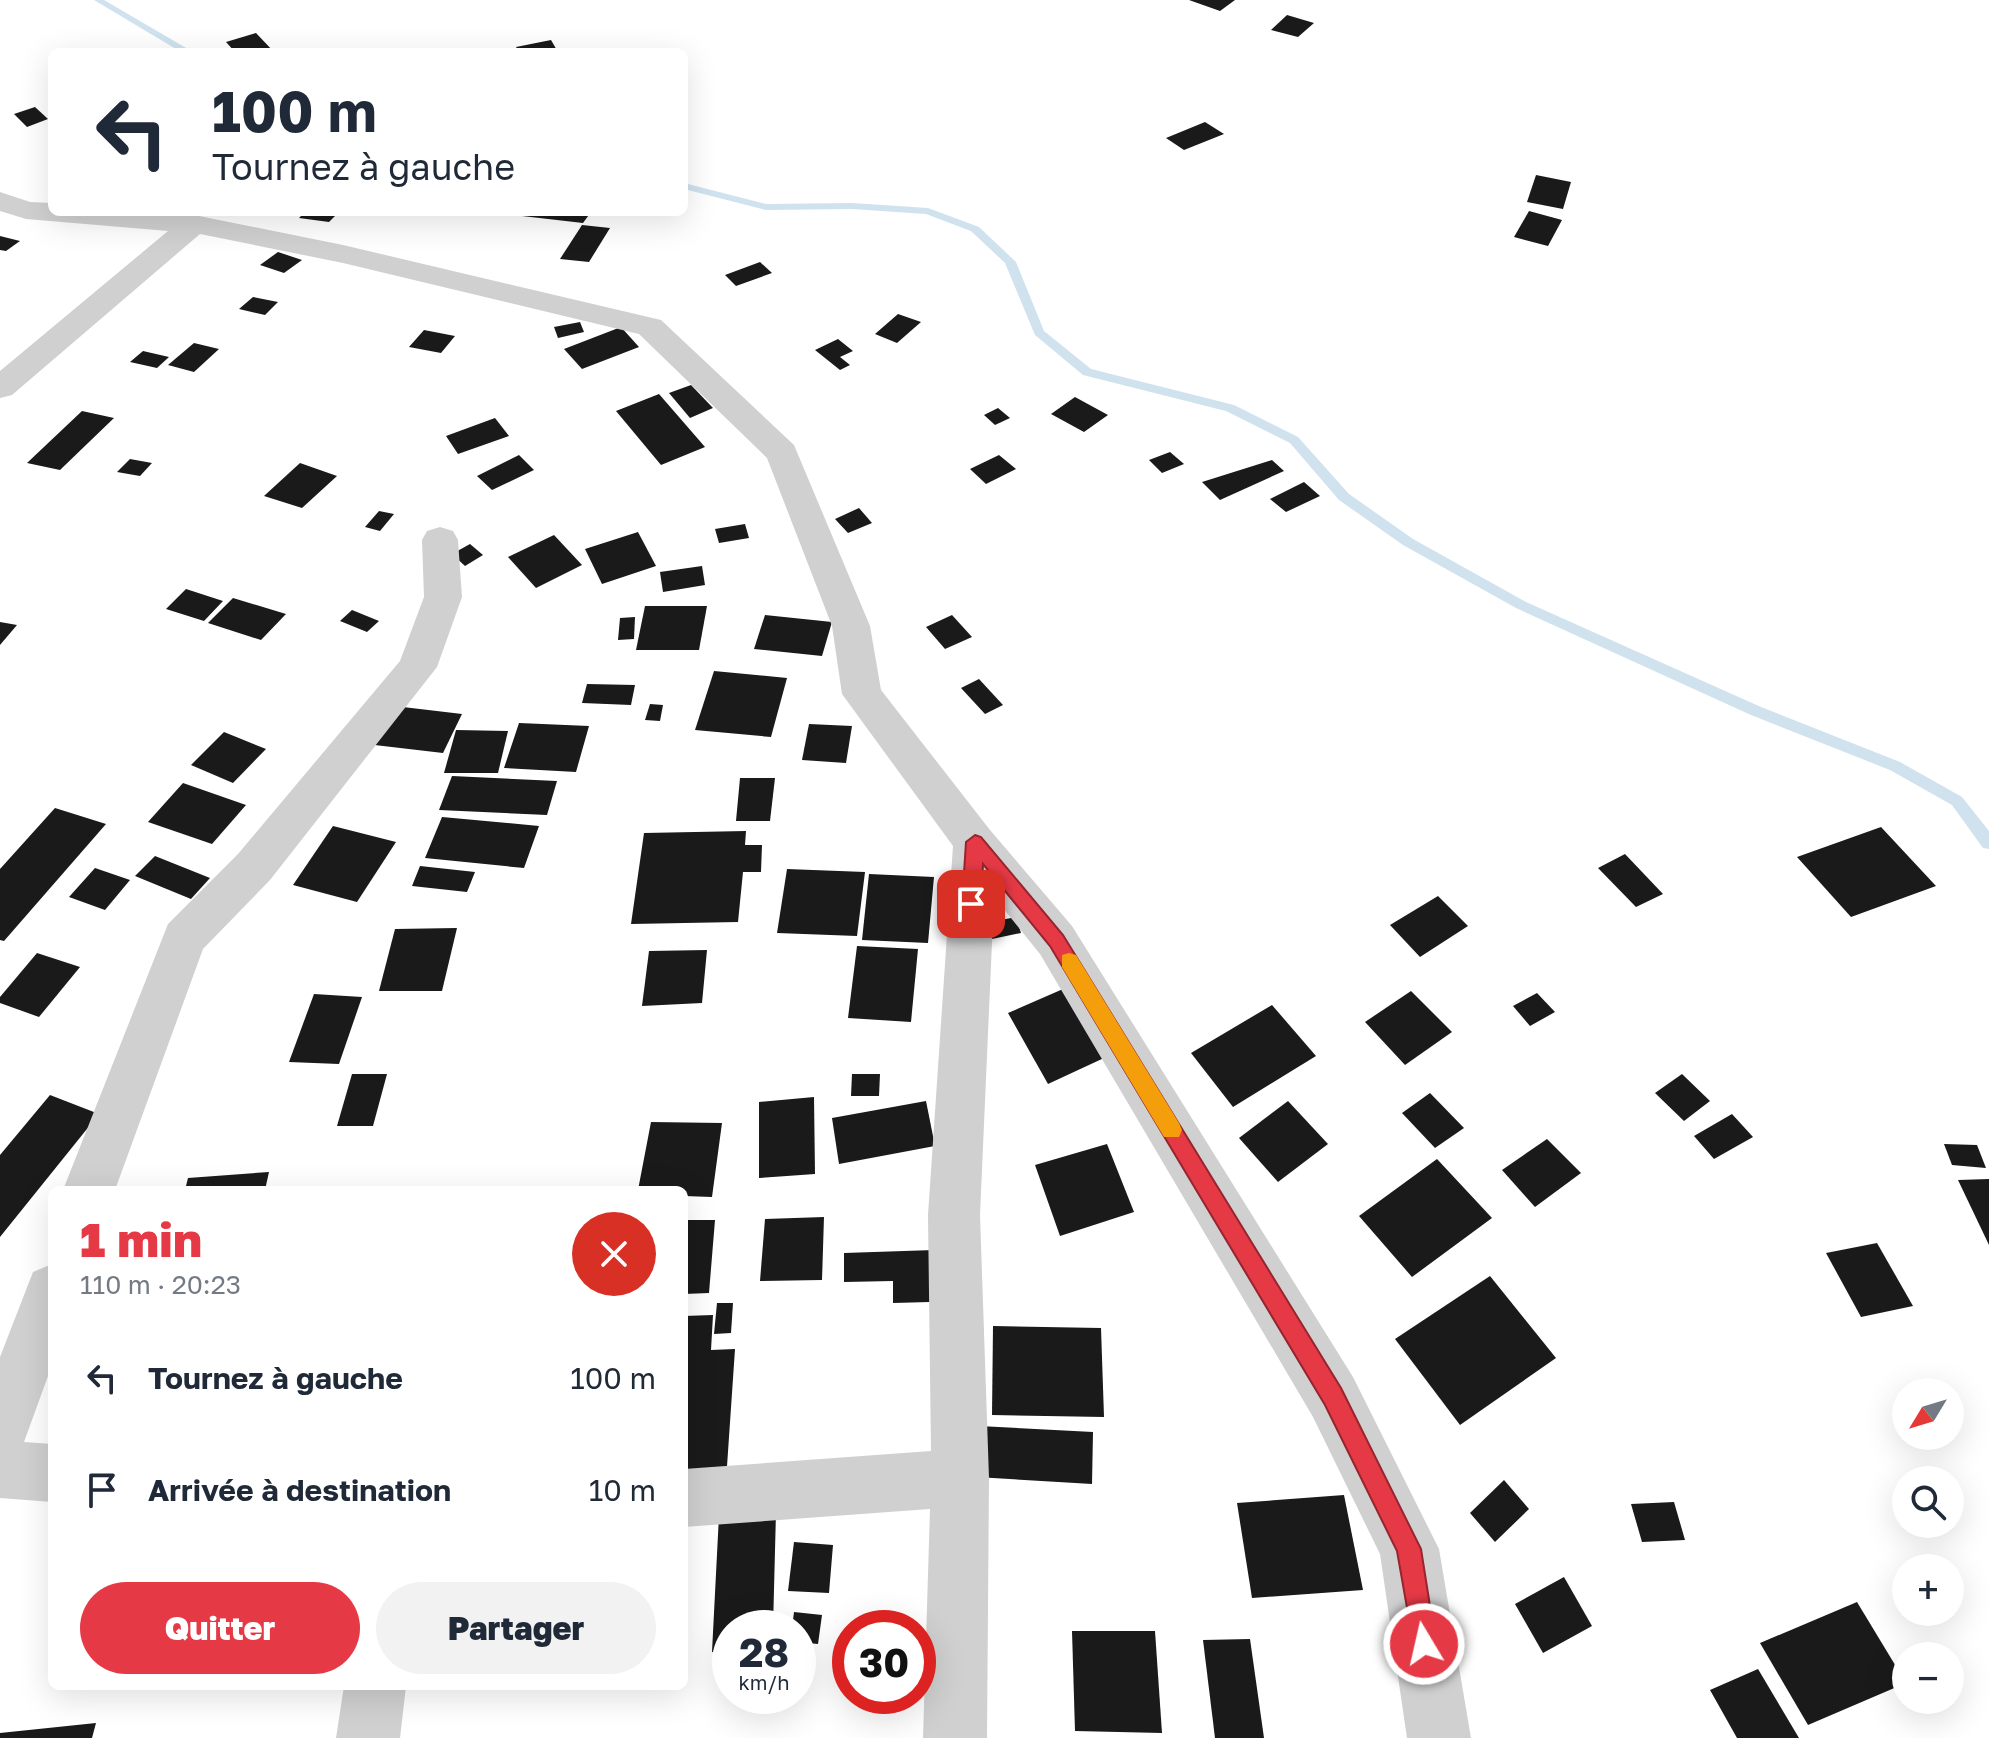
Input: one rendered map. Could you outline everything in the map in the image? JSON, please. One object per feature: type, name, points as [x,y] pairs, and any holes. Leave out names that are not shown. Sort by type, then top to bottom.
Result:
[{"type":"street","points":[[6,210],[48,213]]},
{"type":"street","points":[[87,216],[194,224],[343,254],[650,327],[782,453],[851,626],[862,694],[975,842],[1056,940],[1333,1397],[1409,1549],[1439,1738]]},
{"type":"street","points":[[0,388],[194,224]]},
{"type":"street","points":[[91,1186],[184,938],[254,867],[417,667],[443,597],[440,540]]},
{"type":"street","points":[[955,1738],[960,1478],[954,1215],[975,842]]},
{"type":"street","points":[[0,1431],[48,1302]]},
{"type":"street","points":[[0,1469],[48,1473]]},
{"type":"street","points":[[688,1498],[960,1478]]},
{"type":"street","points":[[368,1738],[374,1690]]},
{"type":"building","points":[[1189,0],[1235,0],[1220,11]]},
{"type":"building","points":[[1287,15],[1314,23],[1298,37],[1271,30]]},
{"type":"building","points":[[256,33],[270,48],[231,48],[226,42]]},
{"type":"building","points":[[551,40],[556,48],[517,48]]},
{"type":"building","points":[[35,107],[48,119],[27,127],[14,114]]},
{"type":"building","points":[[1205,122],[1224,134],[1184,150],[1166,138]]},
{"type":"building","points":[[1536,175],[1571,182],[1563,209],[1527,202]]},
{"type":"building","points":[[1529,211],[1562,220],[1548,246],[1514,237]]},
{"type":"building","points":[[301,216],[335,216],[329,222],[299,218]]},
{"type":"building","points":[[522,216],[588,216],[583,223]]},
{"type":"building","points":[[582,225],[610,228],[589,262],[560,259]]},
{"type":"building","points":[[0,236],[20,241],[6,251],[0,250]]},
{"type":"building","points":[[278,252],[302,260],[284,273],[260,265]]},
{"type":"building","points":[[760,262],[772,273],[736,286],[725,275]]},
{"type":"building","points":[[253,297],[278,302],[265,315],[239,309]]},
{"type":"building","points":[[898,314],[921,322],[897,343],[875,334]]},
{"type":"building","points":[[580,322],[584,332],[558,338],[554,327]]},
{"type":"building","points":[[621,327],[639,347],[582,369],[564,349]]},
{"type":"building","points":[[424,330],[455,336],[441,353],[409,347]]},
{"type":"building","points":[[838,339],[853,351],[840,357],[850,365],[840,370],[815,350]]},
{"type":"building","points":[[194,343],[219,349],[194,372],[168,365]]},
{"type":"building","points":[[143,351],[169,357],[157,368],[130,362]]},
{"type":"building","points":[[691,385],[713,408],[690,418],[669,393]]},
{"type":"building","points":[[659,394],[705,447],[661,465],[616,411]]},
{"type":"building","points":[[1075,397],[1108,415],[1084,432],[1051,414]]},
{"type":"building","points":[[998,408],[1010,418],[995,425],[984,415]]},
{"type":"building","points":[[82,411],[114,418],[60,470],[27,463]]},
{"type":"building","points":[[495,418],[509,436],[458,454],[446,436]]},
{"type":"building","points":[[1170,452],[1184,464],[1162,473],[1149,460]]},
{"type":"building","points":[[519,455],[534,470],[492,490],[477,476]]},
{"type":"building","points":[[999,455],[1016,469],[986,484],[970,469]]},
{"type":"building","points":[[130,459],[152,463],[140,476],[117,472]]},
{"type":"building","points":[[1272,460],[1284,471],[1220,500],[1202,482]]},
{"type":"building","points":[[300,463],[337,476],[302,508],[264,496]]},
{"type":"building","points":[[1304,482],[1320,496],[1286,512],[1270,499]]},
{"type":"building","points":[[859,508],[872,523],[848,533],[835,519]]},
{"type":"building","points":[[379,511],[394,514],[380,531],[365,527]]},
{"type":"building","points":[[745,524],[749,538],[719,543],[715,529]]},
{"type":"building","points":[[638,532],[656,566],[602,584],[585,549]]},
{"type":"building","points":[[554,535],[582,565],[536,588],[508,557]]},
{"type":"building","points":[[470,544],[483,555],[465,566],[452,554]]},
{"type":"building","points":[[702,566],[705,585],[663,592],[660,572]]},
{"type":"building","points":[[186,589],[223,601],[204,621],[166,609]]},
{"type":"building","points":[[233,598],[286,614],[261,640],[208,623]]},
{"type":"building","points":[[645,606],[707,606],[699,650],[636,650]]},
{"type":"building","points":[[352,610],[379,621],[367,632],[340,621]]},
{"type":"building","points":[[765,615],[832,622],[822,656],[754,649]]},
{"type":"building","points":[[952,615],[972,637],[945,649],[926,627]]},
{"type":"building","points":[[635,617],[634,639],[618,640],[620,618]]},
{"type":"building","points":[[0,622],[17,625],[0,645]]},
{"type":"building","points":[[714,671],[787,678],[771,737],[695,730]]},
{"type":"building","points":[[979,679],[1003,705],[985,714],[961,688]]},
{"type":"building","points":[[587,684],[635,685],[631,705],[582,703]]},
{"type":"building","points":[[650,704],[663,705],[660,721],[645,720]]},
{"type":"building","points":[[386,705],[462,714],[443,753],[366,744]]},
{"type":"building","points":[[519,723],[589,726],[576,772],[504,768]]},
{"type":"building","points":[[809,724],[852,726],[846,763],[802,760]]},
{"type":"building","points":[[456,730],[508,731],[498,773],[444,773]]},
{"type":"building","points":[[224,732],[266,749],[233,783],[191,765]]},
{"type":"building","points":[[452,776],[557,781],[547,815],[439,810]]},
{"type":"building","points":[[740,778],[775,778],[770,821],[736,821]]},
{"type":"building","points":[[183,783],[246,805],[212,844],[148,822]]},
{"type":"building","points":[[55,808],[106,824],[4,941],[0,940],[0,869]]},
{"type":"building","points":[[442,817],[539,826],[524,868],[425,858]]},
{"type":"building","points":[[333,826],[396,842],[357,902],[293,885]]},
{"type":"building","points":[[1881,827],[1936,886],[1851,917],[1797,857]]},
{"type":"building","points":[[746,831],[745,845],[762,845],[761,872],[743,872],[738,922],[631,924],[644,833]]},
{"type":"building","points":[[1625,854],[1663,894],[1636,907],[1598,868]]},
{"type":"building","points":[[155,856],[210,878],[191,899],[135,876]]},
{"type":"building","points":[[420,866],[475,872],[467,892],[412,886]]},
{"type":"building","points":[[95,868],[130,880],[105,910],[69,897]]},
{"type":"building","points":[[787,869],[865,872],[857,936],[777,933]]},
{"type":"building","points":[[869,874],[934,877],[928,943],[862,940]]},
{"type":"building","points":[[1438,896],[1468,926],[1420,957],[1390,925]]},
{"type":"building","points":[[1016,917],[1021,933],[992,939],[986,923]]},
{"type":"building","points":[[457,928],[442,991],[379,991],[395,929]]},
{"type":"building","points":[[857,946],[918,949],[911,1022],[848,1018]]},
{"type":"building","points":[[707,950],[702,1003],[642,1006],[649,951]]},
{"type":"building","points":[[37,953],[80,967],[39,1017],[0,1003],[0,997]]},
{"type":"building","points":[[1063,989],[1104,1058],[1048,1084],[1008,1013]]},
{"type":"building","points":[[1411,991],[1452,1032],[1405,1065],[1365,1022]]},
{"type":"building","points":[[1537,993],[1555,1012],[1530,1026],[1513,1006]]},
{"type":"building","points":[[314,994],[362,997],[339,1064],[289,1062]]},
{"type":"building","points":[[1272,1005],[1316,1056],[1233,1107],[1191,1053]]},
{"type":"building","points":[[352,1074],[387,1074],[373,1126],[337,1126]]},
{"type":"building","points":[[852,1074],[880,1074],[879,1096],[851,1096]]},
{"type":"building","points":[[1682,1074],[1710,1101],[1684,1121],[1655,1093]]},
{"type":"building","points":[[1430,1093],[1464,1128],[1435,1148],[1402,1113]]},
{"type":"building","points":[[50,1095],[99,1114],[0,1237],[0,1155]]},
{"type":"building","points":[[814,1097],[815,1174],[759,1178],[759,1102]]},
{"type":"building","points":[[926,1101],[935,1146],[839,1164],[832,1118]]},
{"type":"building","points":[[1288,1101],[1328,1144],[1278,1182],[1239,1138]]},
{"type":"building","points":[[1732,1114],[1753,1137],[1714,1159],[1694,1136]]},
{"type":"building","points":[[651,1122],[722,1123],[712,1197],[688,1196],[688,1186],[639,1186]]},
{"type":"building","points":[[1547,1139],[1581,1173],[1535,1207],[1502,1170]]},
{"type":"building","points":[[1107,1144],[1134,1212],[1060,1236],[1035,1165]]},
{"type":"building","points":[[1944,1144],[1977,1145],[1986,1168],[1952,1165]]},
{"type":"building","points":[[1437,1159],[1492,1218],[1412,1277],[1359,1216]]},
{"type":"building","points":[[269,1172],[266,1186],[186,1186],[188,1178]]},
{"type":"building","points":[[1989,1179],[1989,1245],[1958,1180]]},
{"type":"building","points":[[824,1217],[822,1280],[760,1281],[765,1219]]},
{"type":"building","points":[[688,1220],[715,1220],[709,1293],[688,1294]]},
{"type":"building","points":[[1877,1243],[1913,1306],[1861,1317],[1826,1253]]},
{"type":"building","points":[[934,1250],[930,1302],[893,1303],[893,1281],[844,1282],[844,1253]]},
{"type":"building","points":[[1490,1276],[1556,1358],[1460,1425],[1395,1339]]},
{"type":"building","points":[[717,1303],[733,1303],[731,1333],[714,1334]]},
{"type":"building","points":[[713,1315],[711,1350],[735,1349],[726,1481],[688,1482],[688,1316]]},
{"type":"building","points":[[993,1326],[1101,1328],[1104,1417],[992,1415]]},
{"type":"building","points":[[979,1426],[1093,1432],[1092,1484],[976,1477]]},
{"type":"building","points":[[1504,1480],[1529,1509],[1495,1542],[1470,1513]]},
{"type":"building","points":[[1344,1495],[1363,1590],[1252,1598],[1237,1503]]},
{"type":"building","points":[[1674,1502],[1685,1540],[1642,1542],[1631,1504]]},
{"type":"building","points":[[776,1512],[773,1610],[714,1610],[719,1515]]},
{"type":"building","points":[[794,1542],[833,1545],[829,1593],[788,1591]]},
{"type":"building","points":[[1564,1577],[1592,1626],[1543,1653],[1515,1604]]},
{"type":"building","points":[[1857,1602],[1892,1660],[1892,1689],[1808,1725],[1760,1643]]},
{"type":"building","points":[[816,1614],[822,1615],[816,1644]]},
{"type":"building","points":[[1072,1631],[1155,1631],[1162,1733],[1075,1731]]},
{"type":"building","points":[[1250,1639],[1264,1738],[1215,1738],[1203,1640]]},
{"type":"building","points":[[1758,1669],[1799,1738],[1737,1738],[1710,1690]]},
{"type":"building","points":[[96,1723],[92,1738],[0,1738],[0,1733]]},
{"type":"waterway","points":[[98,0],[181,48]]},
{"type":"waterway","points":[[688,187],[766,207],[852,206],[928,211],[975,229],[1010,262],[1039,333],[1087,372],[1230,408],[1294,440],[1344,497],[1408,542],[1521,605],[1756,711],[1895,766],[1957,801],[1989,843]]},
{"type":"slow traffic","points":[[1069,961],[1171,1130]]},
{"type":"route","points":[[971,904],[975,842],[1056,940],[1333,1397],[1409,1549],[1424,1644]]}]
